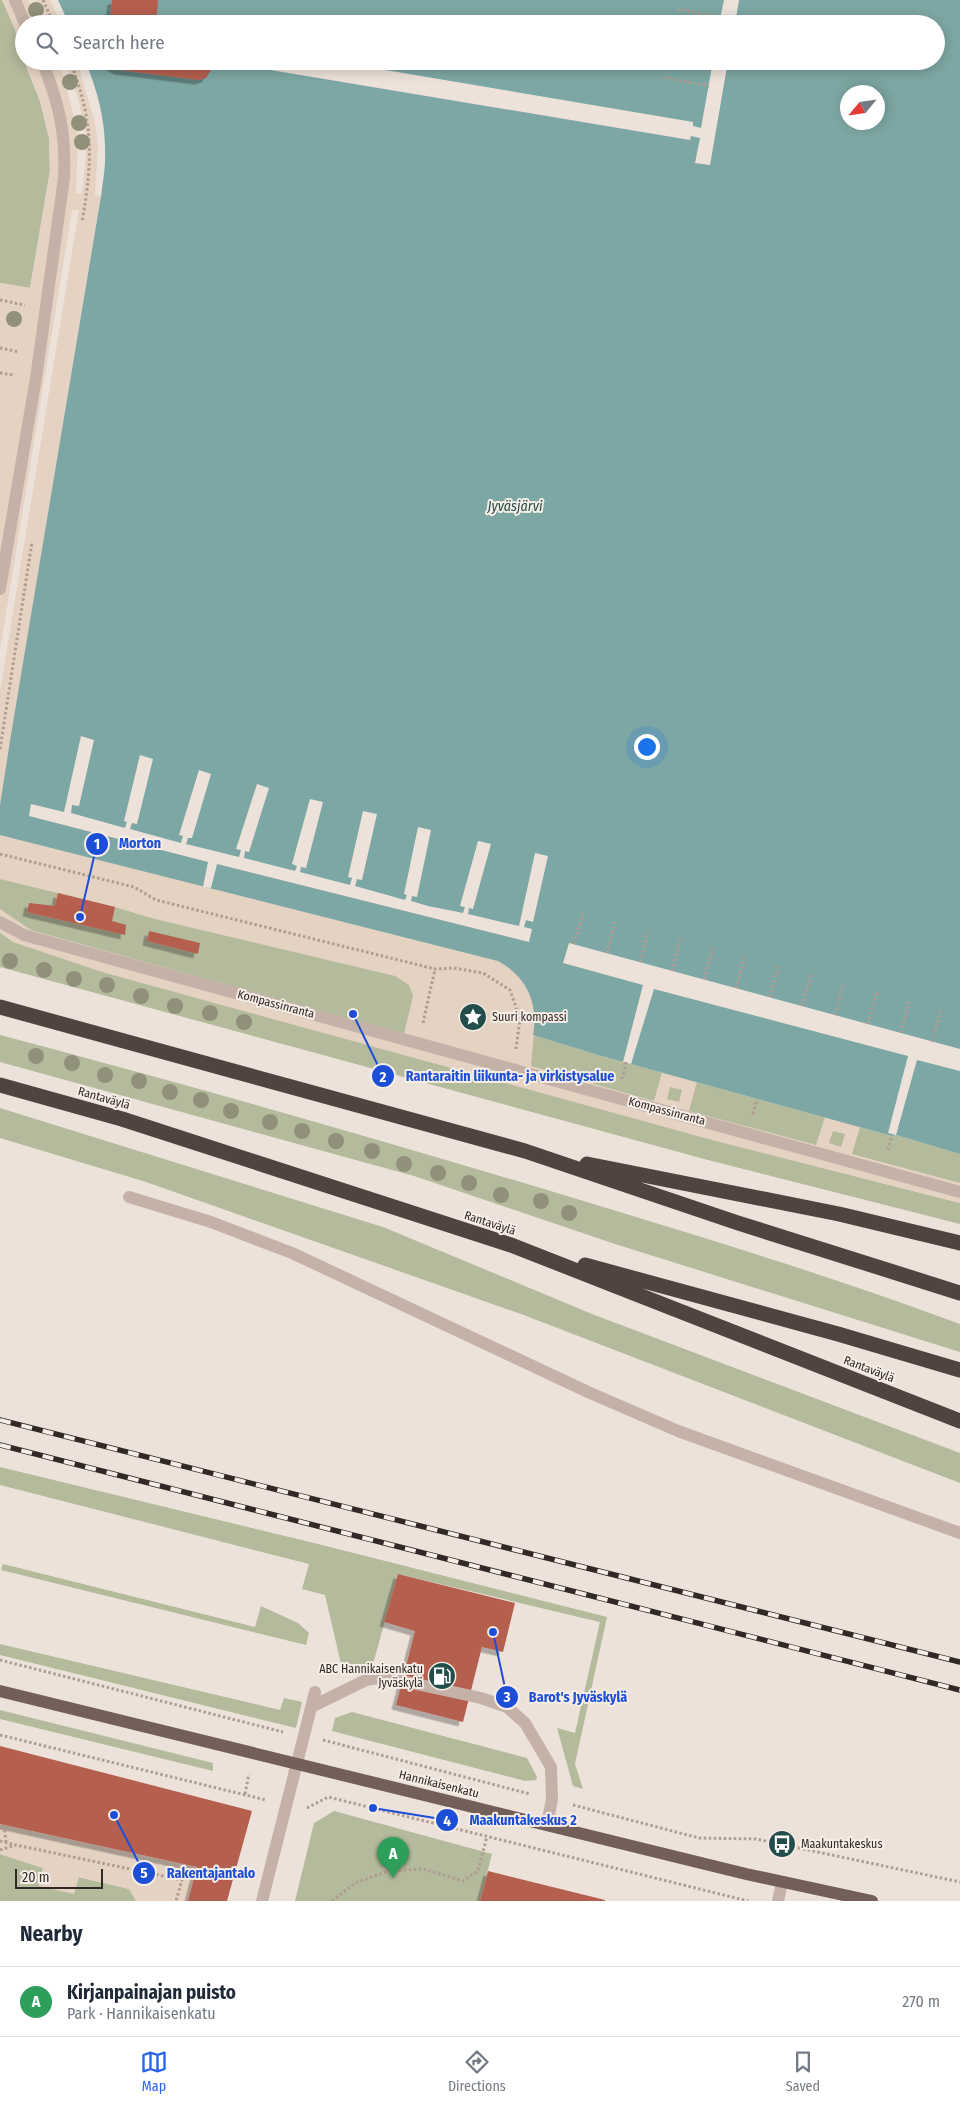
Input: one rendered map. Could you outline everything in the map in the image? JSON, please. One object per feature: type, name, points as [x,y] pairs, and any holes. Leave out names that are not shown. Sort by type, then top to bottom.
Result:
[{"type":"highway","points":[[0,1006],[525,1151],[738,1223],[960,1293]]},
{"type":"highway","name":"Rantaväylä","points":[[0,1085],[122,1119],[512,1245],[960,1421]]},
{"type":"highway","points":[[525,1151],[840,1214],[960,1243]]},
{"type":"highway","points":[[512,1245],[838,1334],[960,1370]]},
{"type":"main road","name":"Hannikaisenkatu","points":[[0,1691],[782,1882],[872,1901]]},
{"type":"street","points":[[15,0],[21,15]]},
{"type":"street","points":[[0,589],[36,378],[64,178],[65,145],[62,119],[46,70]]},
{"type":"street","name":"Kompassinranta","points":[[0,922],[24,935],[960,1192]]},
{"type":"street","points":[[129,1197],[211,1222],[292,1253],[561,1380],[678,1431],[960,1534]]},
{"type":"street","points":[[311,1707],[366,1680],[384,1677],[481,1698],[507,1707],[526,1723],[551,1766],[552,1799],[547,1825]]},
{"type":"street","points":[[262,1901],[315,1692]]},
{"type":"street","points":[[778,1901],[782,1882]]},
{"type":"path","points":[[43,0],[50,15]]},
{"type":"path","points":[[678,9],[710,15]]},
{"type":"path","points":[[664,77],[709,86]]},
{"type":"path","points":[[0,854],[134,887],[156,900],[435,969],[454,968],[483,972],[510,990],[520,1020],[517,1048],[509,1068]]},
{"type":"path","points":[[574,944],[583,913]]},
{"type":"path","points":[[607,953],[615,922]]},
{"type":"path","points":[[640,962],[648,931]]},
{"type":"path","points":[[672,970],[680,938]]},
{"type":"path","points":[[704,979],[712,948]]},
{"type":"path","points":[[736,988],[745,956]]},
{"type":"path","points":[[770,997],[778,966]]},
{"type":"path","points":[[419,1043],[435,969]]},
{"type":"path","points":[[802,1006],[811,974]]},
{"type":"path","points":[[835,1015],[843,985]]},
{"type":"path","points":[[867,1024],[877,993]]},
{"type":"path","points":[[901,1033],[909,1002]]},
{"type":"path","points":[[932,1042],[941,1012]]},
{"type":"path","points":[[0,1660],[552,1799],[699,1838],[756,1839],[960,1882]]},
{"type":"path","points":[[0,1735],[286,1805],[308,1808],[328,1797],[745,1901]]},
{"type":"path","points":[[4,1825],[6,1842]]},
{"type":"path","points":[[332,1901],[355,1883],[389,1871],[423,1869],[464,1881],[478,1871],[487,1836]]},
{"type":"path","points":[[0,1841],[182,1880],[176,1901]]},
{"type":"path","points":[[0,1850],[16,1845]]},
{"type":"green space","points":[[0,0],[2,0],[15,29],[15,70],[28,70],[40,101],[49,138],[50,171],[30,288],[0,283]]},
{"type":"green space","points":[[0,835],[498,961],[533,1035],[598,1055],[960,1154],[960,1188],[722,1142],[960,1203],[960,1224],[708,1160],[0,967]]},
{"type":"green space","points":[[0,1035],[217,1094],[433,1156],[673,1228],[817,1274],[960,1324],[960,1352],[615,1244],[414,1176],[0,1062]]},
{"type":"green space","points":[[0,1108],[383,1227],[592,1314],[960,1453],[960,1483],[521,1314],[146,1182],[0,1138]]},
{"type":"green space","points":[[0,1467],[314,1543],[607,1617],[575,1764],[583,1789],[573,1786],[557,1728],[575,1733],[600,1622],[398,1574],[373,1664],[341,1664],[325,1595],[302,1589],[309,1564],[0,1485]]},
{"type":"green space","points":[[3,1564],[255,1627],[261,1606],[298,1623],[309,1633],[306,1645],[1,1570]]},
{"type":"green space","points":[[0,1644],[280,1710],[284,1698],[302,1702],[296,1728],[0,1655]]},
{"type":"green space","points":[[0,1710],[213,1763],[213,1771],[0,1719]]},
{"type":"green space","points":[[352,1712],[527,1758],[537,1777],[536,1780],[525,1781],[332,1731],[335,1718]]},
{"type":"green space","points":[[334,1811],[492,1854],[480,1901],[295,1901],[314,1823]]},
{"type":"green space","points":[[0,1854],[43,1868],[39,1884],[78,1877],[130,1889],[136,1901],[0,1901]]},
{"type":"shaded area","points":[[2,0],[28,0],[35,15],[15,15],[15,29]]},
{"type":"shaded area","points":[[36,0],[50,0],[57,15],[43,15]]},
{"type":"shaded area","points":[[28,70],[61,70],[78,135],[76,193],[82,194],[86,135],[78,98],[68,70],[80,70],[95,123],[98,147],[95,195],[101,196],[0,805],[0,691],[79,210],[72,210],[0,650],[0,283],[30,288],[50,171],[49,138],[40,101]]},
{"type":"shaded area","points":[[0,835],[498,961],[510,967],[521,979],[529,991],[534,1005],[535,1022],[531,1066],[654,1101],[662,1072],[697,1082],[689,1111],[816,1145],[825,1117],[860,1127],[852,1154],[960,1183],[960,1203],[712,1140],[102,972],[13,942],[0,933],[0,909],[31,930],[404,1034],[413,996],[409,985],[395,976],[151,918],[115,907],[0,879]],"holes":[[[670,1087],[682,1090],[679,1102],[667,1099]],[[833,1131],[845,1134],[841,1147],[829,1143]]]},
{"type":"shaded area","points":[[0,1824],[197,1867],[188,1901],[136,1901],[129,1889],[79,1877],[74,1894],[39,1886],[43,1868],[0,1854]]},
{"type":"water","name":"Jyväsjärvi","points":[[58,0],[960,0],[960,1154],[598,1055],[533,1035],[534,1012],[528,992],[516,974],[498,961],[0,835],[0,805],[10,741],[101,196],[105,138],[97,93],[88,70],[945,70],[945,15],[65,15]]},
{"type":"pier","points":[[724,0],[739,0],[736,15],[721,15]]},
{"type":"pier","points":[[86,70],[88,70],[96,92],[102,122],[105,150],[101,196],[99,196],[103,150],[94,92]]},
{"type":"pier","points":[[271,70],[385,70],[693,122],[693,126],[701,128],[711,70],[726,70],[710,165],[695,163],[700,138],[691,136],[690,140]]},
{"type":"pier","points":[[81,736],[94,740],[79,806],[72,805],[71,813],[125,828],[127,822],[124,821],[140,755],[153,759],[137,824],[132,823],[130,829],[181,843],[183,836],[179,835],[199,770],[211,774],[192,838],[188,838],[186,844],[239,857],[241,850],[236,849],[257,784],[269,788],[249,852],[245,851],[244,858],[295,871],[297,866],[292,864],[310,799],[323,802],[306,868],[301,867],[300,872],[350,885],[352,878],[348,877],[363,811],[377,814],[362,880],[357,879],[355,886],[405,900],[407,895],[404,894],[418,827],[431,830],[417,897],[412,896],[411,901],[428,906],[463,913],[465,907],[460,906],[478,841],[491,844],[473,909],[469,908],[468,914],[519,926],[535,853],[548,856],[533,922],[526,920],[524,927],[532,929],[529,942],[217,864],[211,888],[203,887],[208,862],[29,816],[31,804],[64,812]]},
{"type":"pier","points":[[569,943],[960,1049],[960,1071],[917,1060],[896,1135],[888,1133],[908,1056],[654,989],[631,1064],[623,1062],[643,985],[563,963]]},
{"type":"building","points":[[112,0],[158,0],[157,15],[110,15]]},
{"type":"building","points":[[119,70],[211,70],[206,78],[199,80]]},
{"type":"building","points":[[58,893],[115,907],[112,921],[126,925],[125,935],[27,912],[29,903],[55,906]]},
{"type":"building","points":[[149,931],[200,943],[198,954],[147,941]]},
{"type":"building","points":[[398,1574],[515,1603],[503,1652],[482,1647],[463,1722],[396,1705],[415,1631],[384,1622]]},
{"type":"building","points":[[0,1746],[252,1811],[227,1901],[188,1901],[197,1867],[0,1824]]},
{"type":"building","points":[[488,1871],[605,1900],[605,1901],[480,1901]]},
{"type":"railway","points":[[0,1420],[960,1662]]},
{"type":"railway","points":[[0,1445],[960,1690]]},
{"type":"place","name":"Morton","points":[[80,917]]},
{"type":"place","name":"Rantaraitin liikunta- ja virkistysalue","points":[[353,1014]]},
{"type":"place","name":"Suuri kompassi","points":[[473,1017]]},
{"type":"place","name":"Barot's Jyväskylä","points":[[493,1632]]},
{"type":"place","name":"ABC Hannikaisenkatu Jyväskylä","points":[[442,1676]]},
{"type":"place","name":"Maakuntakeskus 2","points":[[373,1808]]},
{"type":"place","name":"Rakentajantalo","points":[[114,1815]]},
{"type":"place","name":"Maakuntakeskus","points":[[782,1844]]},
{"type":"place","name":"Kirjanpainajan puisto","points":[[393,1878]]}]
